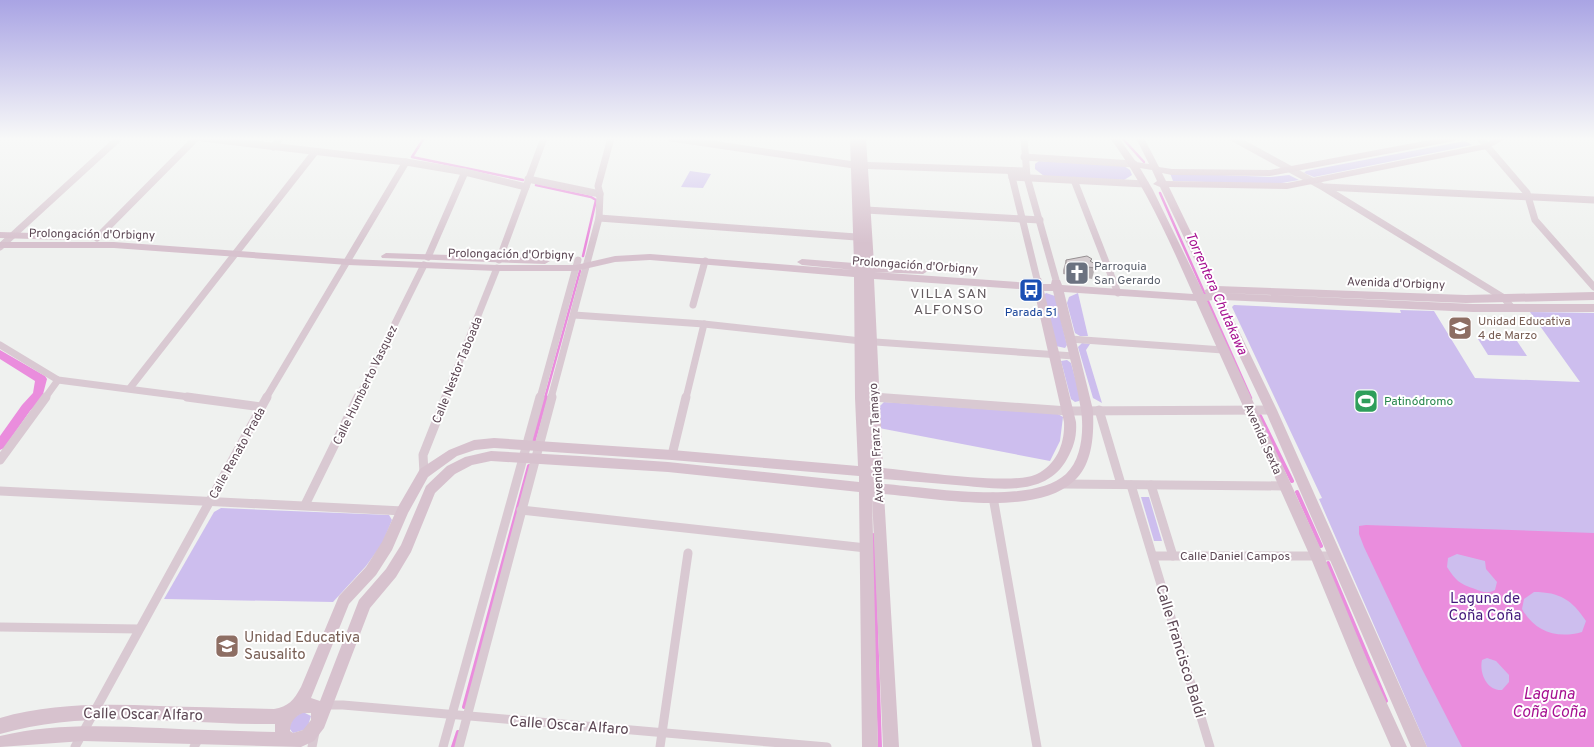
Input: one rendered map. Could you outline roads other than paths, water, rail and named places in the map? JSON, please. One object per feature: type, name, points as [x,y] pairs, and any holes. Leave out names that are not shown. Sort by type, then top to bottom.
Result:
[{"type":"main road","name":"Avenida Franz Tamayo","points":[[859,173],[856,237],[864,271]]},
{"type":"main road","name":"Avenida Franz Tamayo","points":[[860,173],[866,210],[864,271],[867,398],[891,747]]},
{"type":"main road","name":"Avenida Sexta","points":[[1146,173],[1154,184],[1326,556],[1420,747]]},
{"type":"main road","name":"Avenida Sexta","points":[[1155,173],[1154,184],[1206,294],[1223,350],[1259,410],[1284,486],[1326,556],[1362,665],[1399,747]]},
{"type":"main road","points":[[1248,173],[1262,173]]},
{"type":"main road","points":[[1154,184],[1287,186],[1356,173]]},
{"type":"main road","name":"Prolongación d'Orbigny","points":[[2,242],[122,238],[239,251]]},
{"type":"main road","name":"Prolongación d'Orbigny","points":[[2,242],[114,245],[498,264],[582,263],[638,257],[1206,294]]},
{"type":"main road","name":"Prolongación d'Orbigny","points":[[582,263],[622,252],[650,250],[864,271]]},
{"type":"main road","points":[[1038,283],[1068,410],[1070,435],[1066,450],[1058,464],[1048,474],[1039,479],[1018,483],[991,483],[672,455],[530,452],[491,456],[470,461],[451,470],[430,490],[406,548],[390,573],[364,604],[327,705],[317,726],[297,743],[283,735],[281,731],[283,720],[299,708],[344,600],[371,571],[387,546],[403,511],[424,473],[453,453],[474,445],[494,443],[530,452],[872,488],[994,498],[1045,492],[1063,484],[1080,464],[1087,442],[1093,410],[1074,356],[1057,284]]},
{"type":"main road","name":"Avenida d'Orbigny","points":[[1206,294],[1466,299],[1594,296]]},
{"type":"main road","name":"Avenida d'Orbigny","points":[[1206,294],[1472,308],[1594,308]]},
{"type":"main road","name":"Avenida Franz Tamayo","points":[[870,747],[866,548],[872,488]]},
{"type":"main road","points":[[299,708],[320,711],[317,726]]},
{"type":"main road","name":"Calle Oscar Alfaro","points":[[0,726],[52,715],[94,712],[274,717],[299,708]]},
{"type":"main road","name":"Calle Oscar Alfaro","points":[[0,744],[26,738],[84,732],[196,742],[297,743]]},
{"type":"street","points":[[2,242],[80,173]]},
{"type":"street","points":[[97,238],[161,173]]},
{"type":"street","points":[[130,388],[299,173]]},
{"type":"street","name":"Calle Renato Prada","points":[[74,747],[84,732],[261,407],[400,173]]},
{"type":"street","name":"Calle Humberto Vasquez","points":[[305,505],[426,261],[465,173]]},
{"type":"street","points":[[468,173],[526,187]]},
{"type":"street","name":"Calle Nestor Taboada","points":[[424,473],[423,455],[526,191],[530,173]]},
{"type":"street","points":[[443,747],[530,452],[582,263],[599,218],[600,194],[598,186],[602,173]]},
{"type":"street","points":[[992,173],[1154,184]]},
{"type":"street","points":[[1294,173],[1323,187],[1504,298],[1512,308]]},
{"type":"street","points":[[1509,173],[1528,197],[1535,220],[1594,287]]},
{"type":"street","points":[[1011,174],[1024,219],[1038,283]]},
{"type":"street","points":[[1027,174],[1057,284]]},
{"type":"street","points":[[528,179],[600,194]]},
{"type":"street","points":[[1074,180],[1116,289]]},
{"type":"street","points":[[1323,187],[1594,200]]},
{"type":"street","points":[[866,210],[1040,220]]},
{"type":"street","points":[[599,218],[856,237]]},
{"type":"street","points":[[693,305],[705,261]]},
{"type":"street","points":[[459,747],[521,510],[530,452],[574,314],[582,263]]},
{"type":"street","points":[[574,314],[704,324],[866,341],[1074,356]]},
{"type":"street","points":[[672,455],[704,324]]},
{"type":"street","points":[[1070,339],[1223,350]]},
{"type":"street","points":[[0,345],[58,380],[130,388],[261,407]]},
{"type":"street","points":[[0,460],[58,380]]},
{"type":"street","points":[[867,398],[1068,410],[1259,410]]},
{"type":"street","points":[[1093,410],[1121,484]]},
{"type":"street","points":[[1063,484],[1284,486]]},
{"type":"street","name":"Calle Francisco Baldi","points":[[1131,484],[1210,747]]},
{"type":"street","points":[[1151,485],[1173,556]]},
{"type":"street","points":[[0,491],[403,511]]},
{"type":"street","points":[[994,498],[1037,747]]},
{"type":"street","points":[[521,510],[866,548]]},
{"type":"street","points":[[660,747],[688,553]]},
{"type":"street","name":"Calle Daniel Campos","points":[[1153,556],[1326,556]]},
{"type":"street","points":[[0,628],[139,629]]},
{"type":"street","name":"Calle Oscar Alfaro","points":[[299,708],[343,705],[452,716],[827,747]]},
{"type":"street","points":[[312,747],[317,726]]},
{"type":"water","name":"Laguna Coña Coña","points":[[1359,526],[1594,533],[1594,747],[1462,747],[1421,667],[1364,547],[1359,534]],"holes":[[[1457,554],[1485,561],[1486,569],[1497,582],[1495,590],[1480,591],[1456,579],[1447,567],[1448,558]],[[1534,592],[1543,592],[1564,599],[1576,608],[1586,621],[1582,632],[1564,635],[1548,632],[1540,628],[1527,617],[1522,609],[1524,599]],[[1487,658],[1496,661],[1509,675],[1509,682],[1502,690],[1492,688],[1485,680],[1481,665],[1482,660]]]},
{"type":"waterway","points":[[489,173],[523,180]]},
{"type":"waterway","points":[[536,185],[591,197],[596,200],[583,256]]},
{"type":"waterway","name":"Torrentera Chutakawa","points":[[1160,193],[1251,398]]},
{"type":"waterway","points":[[545,398],[580,271]]},
{"type":"waterway","points":[[0,354],[41,379],[38,395],[26,408],[0,445]]},
{"type":"waterway","points":[[534,440],[546,397]]},
{"type":"waterway","name":"Torrentera Chutakawa","points":[[1260,416],[1292,481]]},
{"type":"waterway","points":[[464,707],[529,466]]},
{"type":"waterway","name":"Torrentera Chutakawa","points":[[1297,492],[1321,546]]},
{"type":"waterway","points":[[873,535],[880,747]]},
{"type":"waterway","name":"Torrentera Chutakawa","points":[[1328,563],[1386,701]]},
{"type":"waterway","points":[[453,747],[458,732]]},
{"type":"place","name":"Parroquia San Gerardo","points":[[1077,273]]},
{"type":"place","name":"Parada 51","points":[[1031,290]]},
{"type":"place","name":"Unidad Educativa 4 de Marzo","points":[[1460,328]]},
{"type":"place","name":"Patinódromo","points":[[1366,401]]},
{"type":"place","name":"Unidad Educativa Sausalito","points":[[227,646]]},
{"type":"district","name":"VILLA SAN ALFONSO","points":[[949,302]]},
{"type":"park label","name":"Laguna de Coña Coña","points":[[1485,606]]}]
